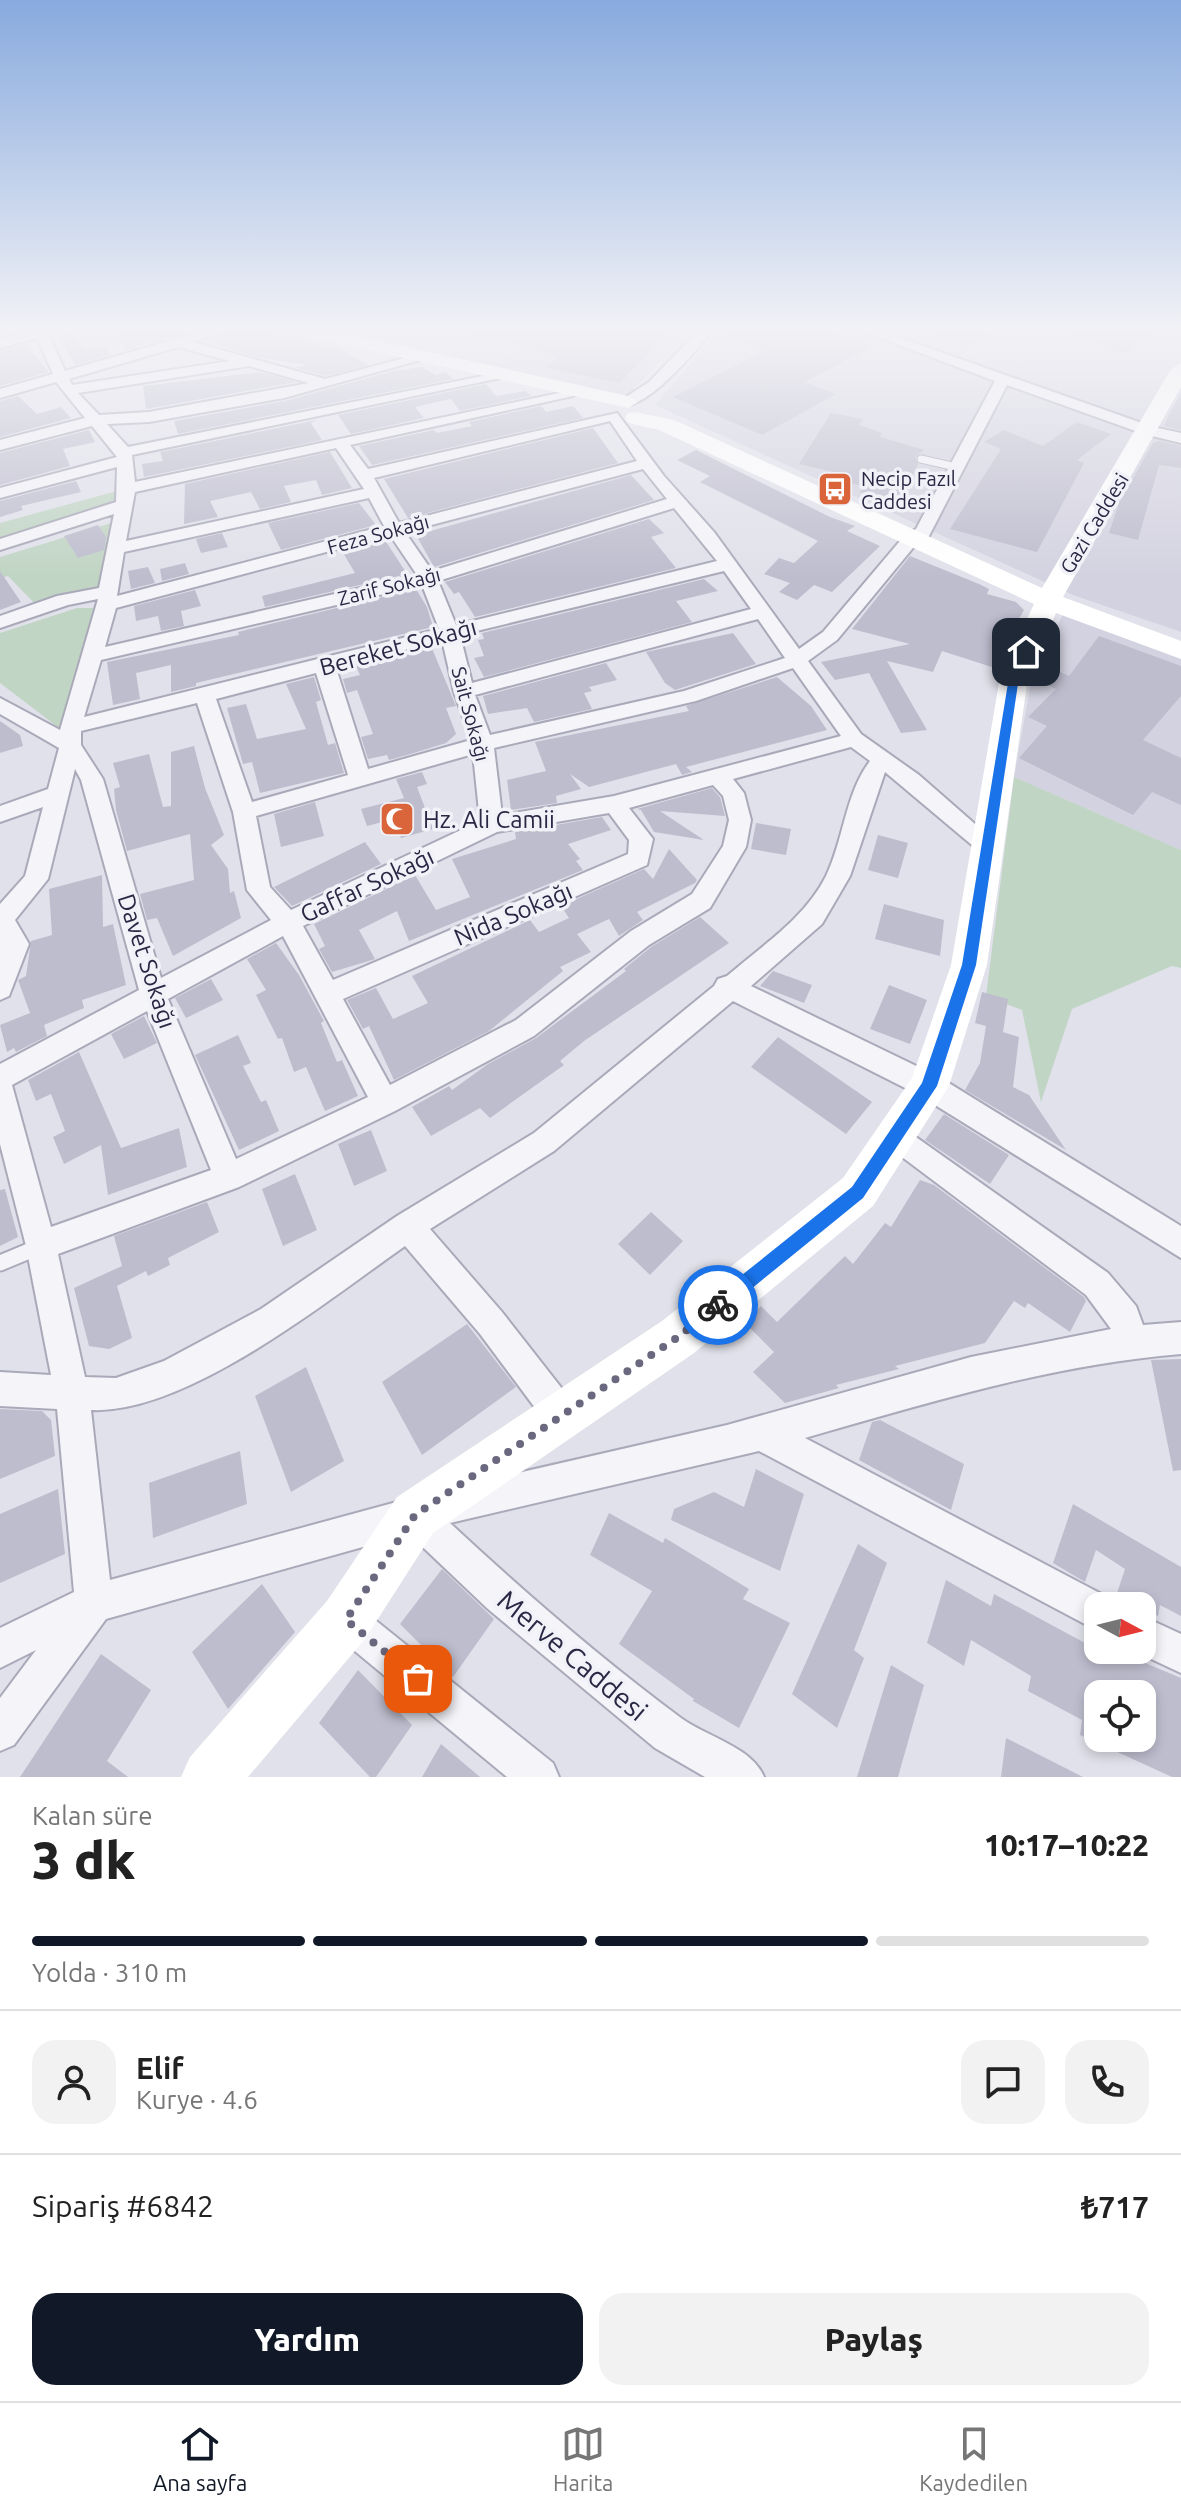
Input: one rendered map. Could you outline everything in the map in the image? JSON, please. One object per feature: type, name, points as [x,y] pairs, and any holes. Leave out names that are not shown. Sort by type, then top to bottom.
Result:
[{"type":"street","points":[[0,989],[16,944],[14,935],[0,922],[36,879],[71,736],[95,655],[126,497],[124,456],[88,412]]},
{"type":"street","points":[[0,445],[96,420],[177,412]]},
{"type":"street","points":[[0,493],[124,456],[333,412]]},
{"type":"street","points":[[0,545],[126,497],[339,442],[480,412]]},
{"type":"street","points":[[619,412],[776,463],[917,535]]},
{"type":"street","points":[[628,416],[631,412]]},
{"type":"street","points":[[244,812],[483,744],[689,696],[795,661],[830,636],[917,535],[985,412]]},
{"type":"street","points":[[1095,412],[1149,431],[1181,438]]},
{"type":"street","name":"Gazi Caddesi","points":[[415,1515],[678,1337],[858,1192],[896,1136],[929,1086],[969,965],[1014,677],[1052,598],[1163,412]]},
{"type":"street","points":[[628,416],[647,463],[762,612],[854,739],[911,780],[987,845]]},
{"type":"street","points":[[118,548],[628,416],[666,425],[1052,598],[1181,651]]},
{"type":"street","name":"Sait Sokağı","points":[[339,442],[428,578],[450,633],[464,692],[483,744],[492,825]]},
{"type":"street","name":"Feza Sokağı","points":[[0,622],[64,600],[108,598],[395,530],[647,463]]},
{"type":"street","name":"Zarif Sokağı","points":[[95,655],[428,578],[678,501]]},
{"type":"street","name":"Bereket Sokağı","points":[[71,736],[205,696],[725,565]]},
{"type":"street","points":[[1052,598],[1181,639]]},
{"type":"street","points":[[464,692],[762,612]]},
{"type":"street","points":[[326,667],[361,781]]},
{"type":"street","points":[[205,696],[244,812],[259,890],[288,922],[385,1102]]},
{"type":"street","points":[[2,708],[71,736]]},
{"type":"street","name":"Davet Sokağı","points":[[71,736],[92,779],[152,992],[229,1177]]},
{"type":"street","name":"Gaffar Sokağı","points":[[0,1078],[152,992],[288,922],[492,825],[614,804],[854,739]]},
{"type":"street","points":[[0,1389],[116,1395],[224,1349],[408,1226],[544,1142],[610,1091],[727,986],[795,933],[827,897],[838,876],[870,776],[881,761]]},
{"type":"street","points":[[41,1246],[229,1177],[385,1102],[525,1028],[640,938],[701,901],[734,847],[740,820],[733,793],[717,776]]},
{"type":"street","points":[[0,814],[57,794]]},
{"type":"street","name":"Nida Sokağı","points":[[327,994],[639,859],[641,839],[614,804]]},
{"type":"street","points":[[727,986],[929,1086],[1181,1243]]},
{"type":"street","points":[[0,1089],[41,1246],[72,1395],[94,1603],[0,1731]]},
{"type":"street","points":[[896,1136],[1097,1284],[1125,1317],[1130,1341]]},
{"type":"street","points":[[408,1226],[491,1323],[562,1416]]},
{"type":"street","points":[[0,1649],[48,1622],[94,1603],[415,1515],[762,1434],[1032,1356],[1130,1341],[1181,1338]]},
{"type":"street","points":[[762,1434],[1084,1605]]},
{"type":"street","points":[[210,1777],[346,1620],[415,1515]]},
{"type":"street","name":"Merve Caddesi","points":[[415,1515],[501,1596],[669,1734],[744,1777]]},
{"type":"street","points":[[346,1620],[539,1777]]},
{"type":"street","points":[[1156,1642],[1181,1654]]},
{"type":"lane","points":[[921,459],[956,467]]},
{"type":"lane","points":[[0,1263],[41,1246]]},
{"type":"shaded area","points":[[670,412],[1181,412],[1181,632],[1073,595]]},
{"type":"shaded area","points":[[1063,614],[1181,657],[1181,850],[1014,777],[1032,677]]},
{"type":"green space","points":[[124,489],[117,506],[0,542],[0,523]]},
{"type":"green space","points":[[118,521],[105,592],[39,608],[8,576],[0,578],[0,557]]},
{"type":"green space","points":[[77,608],[103,608],[63,731],[0,683],[0,633]]},
{"type":"green space","points":[[1014,777],[1181,850],[1181,968],[1172,966],[1072,1009],[1041,1102],[1022,1010],[986,996]]},
{"type":"building","points":[[0,412],[65,412],[71,418],[0,437]]},
{"type":"building","points":[[224,412],[288,412],[178,434],[174,421]]},
{"type":"building","points":[[353,412],[419,412],[424,418],[351,434],[338,415]]},
{"type":"building","points":[[514,412],[578,412],[583,418],[372,465],[359,446],[434,430],[437,433],[472,426],[469,422]]},
{"type":"building","points":[[708,412],[804,412],[762,435]]},
{"type":"building","points":[[1171,412],[1181,412],[1181,430],[1164,426]]},
{"type":"building","points":[[831,413],[863,419],[859,425],[882,433],[880,437],[924,450],[915,457],[918,464],[897,507],[876,503],[879,496],[860,492],[864,486],[829,479],[834,472],[799,464]]},
{"type":"building","points":[[317,420],[311,423],[322,440],[144,477],[142,464],[163,461],[160,452]]},
{"type":"building","points":[[1077,422],[1111,434],[1077,460],[1084,463],[1037,552],[950,529],[1001,449],[984,442],[1004,430],[1043,446]]},
{"type":"building","points":[[593,428],[618,463],[408,518],[384,479]]},
{"type":"building","points":[[89,430],[95,442],[63,449],[70,466],[0,485],[0,453]]},
{"type":"building","points":[[1159,441],[1181,446],[1181,468],[1159,465],[1138,540],[1109,533],[1119,503],[1153,443]]},
{"type":"building","points":[[696,450],[830,517],[855,526],[847,531],[880,546],[832,592],[814,585],[797,600],[779,592],[790,583],[764,574],[779,558],[794,563],[818,541],[700,482],[710,476],[677,460]]},
{"type":"building","points":[[330,452],[352,488],[322,495],[316,480],[284,486],[291,502],[260,509],[251,492],[210,501],[218,517],[184,524],[185,484]]},
{"type":"building","points":[[631,475],[654,500],[434,567],[416,535]]},
{"type":"building","points":[[76,481],[81,492],[21,506],[23,510],[0,517],[0,501]]},
{"type":"building","points":[[359,503],[376,525],[281,550],[268,523]]},
{"type":"building","points":[[649,519],[664,533],[651,537],[676,568],[475,617],[459,592],[454,594],[445,582]]},
{"type":"building","points":[[98,525],[106,537],[104,550],[78,558],[64,536]]},
{"type":"building","points":[[222,533],[228,547],[201,553],[196,539]]},
{"type":"building","points":[[385,540],[407,574],[265,607],[262,596],[355,573],[342,551]]},
{"type":"building","points":[[910,556],[979,584],[989,589],[987,594],[1016,602],[1024,610],[1003,648],[1007,650],[998,669],[942,651],[933,672],[887,661],[927,730],[901,733],[869,673],[835,680],[821,662],[910,644],[852,629]]},
{"type":"building","points":[[185,563],[189,574],[162,581],[160,569]]},
{"type":"building","points":[[148,567],[155,583],[131,589],[128,571]]},
{"type":"building","points":[[0,571],[21,602],[0,610]]},
{"type":"building","points":[[704,579],[718,591],[676,601],[692,622],[484,677],[474,658],[484,656],[478,640],[484,639],[482,633]]},
{"type":"building","points":[[416,589],[427,607],[433,627],[196,683],[196,686],[171,692],[171,665],[136,673],[140,699],[113,705],[107,662],[239,635],[238,632]]},
{"type":"building","points":[[195,590],[201,606],[181,611],[184,626],[161,631],[158,616],[136,621],[134,606]]},
{"type":"building","points":[[733,633],[756,664],[675,690],[665,683],[646,652]]},
{"type":"building","points":[[1099,636],[1181,666],[1181,696],[1143,740],[1181,758],[1181,805],[1152,792],[1133,815],[1019,758],[1047,726],[1028,717],[1056,689],[1033,679],[1046,666],[1069,676]]},
{"type":"building","points":[[431,646],[456,706],[446,708],[456,734],[446,743],[414,753],[389,760],[387,755],[368,759],[361,737],[373,734],[357,690],[347,693],[343,679],[360,675],[356,666]]},
{"type":"building","points":[[606,663],[617,680],[589,687],[592,691],[584,693],[592,709],[534,722],[527,708],[488,714],[483,696]]},
{"type":"building","points":[[314,677],[321,700],[316,702],[328,745],[335,743],[344,773],[260,793],[252,762],[243,764],[227,708],[246,704],[257,739],[306,729],[286,684]]},
{"type":"building","points":[[777,677],[811,706],[827,730],[686,767],[692,772],[682,775],[676,764],[589,787],[570,774],[581,789],[556,796],[557,803],[511,810],[507,780],[546,771],[535,742],[689,711],[686,706]]},
{"type":"building","points":[[0,721],[20,735],[23,746],[0,753]]},
{"type":"building","points":[[194,746],[205,788],[224,835],[211,845],[228,869],[230,893],[234,891],[241,918],[173,956],[157,918],[147,920],[140,894],[194,880],[190,834],[127,851],[116,810],[114,789],[120,787],[113,763],[149,754],[163,807],[171,806],[171,752]]},
{"type":"building","name":"Hz. Ali Camii","points":[[422,772],[427,784],[417,787],[433,829],[401,838],[394,819],[367,826],[361,809],[404,798],[396,779]]},
{"type":"building","points":[[712,788],[720,797],[725,816],[660,811],[704,840],[654,832],[641,810],[637,809]]},
{"type":"building","points":[[315,802],[324,836],[281,847],[274,814]]},
{"type":"building","points":[[602,817],[611,830],[568,844],[580,859],[576,861],[583,870],[409,941],[397,911],[359,930],[375,959],[332,972],[319,949],[325,946],[314,924],[415,875],[436,910],[470,897],[452,859],[516,839],[515,832]]},
{"type":"building","points":[[756,823],[791,829],[786,855],[751,849]]},
{"type":"building","points":[[878,835],[908,843],[898,878],[868,870]]},
{"type":"building","points":[[365,842],[381,864],[292,906],[274,887]]},
{"type":"building","points":[[669,849],[697,880],[695,883],[637,912],[643,920],[619,936],[609,919],[577,934],[591,952],[560,967],[563,971],[489,1031],[394,1080],[369,1026],[363,1029],[347,1000],[376,988],[393,1019],[428,1003],[412,976],[530,920],[539,932],[569,918],[561,906],[644,869],[653,879]]},
{"type":"building","points":[[102,875],[103,927],[113,924],[126,985],[82,1000],[84,1008],[44,1025],[47,1036],[16,1052],[14,1048],[7,1052],[0,1025],[30,1013],[18,980],[26,976],[31,941],[52,935],[49,889]]},
{"type":"building","points":[[884,904],[944,920],[940,956],[875,939]]},
{"type":"building","points":[[700,917],[729,943],[584,1041],[560,1061],[564,1065],[490,1118],[480,1108],[431,1136],[412,1107],[449,1086],[452,1090],[488,1064],[536,1038],[626,971],[624,969],[651,947]]},
{"type":"building","points":[[276,943],[299,975],[324,1021],[321,1023],[337,1062],[342,1060],[358,1096],[325,1111],[306,1067],[294,1072],[282,1038],[278,1039],[256,995],[266,990],[247,959]]},
{"type":"building","points":[[773,971],[812,985],[804,1003],[760,986]]},
{"type":"building","points":[[211,979],[223,1000],[186,1018],[175,998]]},
{"type":"building","points":[[889,985],[927,1000],[910,1044],[870,1029]]},
{"type":"building","points":[[982,992],[1008,999],[1003,1032],[1019,1037],[1013,1087],[1029,1095],[1066,1150],[965,1090],[980,1063],[986,1026],[975,1023]]},
{"type":"building","points":[[144,1016],[157,1043],[124,1059],[111,1034]]},
{"type":"building","points":[[238,1035],[251,1063],[243,1066],[261,1102],[266,1100],[279,1131],[239,1150],[195,1055]]},
{"type":"building","points":[[778,1037],[872,1102],[846,1134],[751,1067]]},
{"type":"building","points":[[79,1052],[121,1148],[179,1128],[187,1167],[108,1195],[101,1145],[64,1164],[53,1137],[65,1131],[51,1094],[36,1101],[28,1080]]},
{"type":"building","points":[[944,1114],[1009,1155],[990,1184],[925,1140]]},
{"type":"building","points":[[371,1130],[387,1171],[354,1186],[338,1144]]},
{"type":"building","points":[[295,1174],[317,1230],[283,1246],[262,1189]]},
{"type":"building","points":[[920,1180],[934,1185],[1084,1297],[1086,1301],[1070,1332],[1028,1303],[1025,1308],[1014,1301],[985,1343],[895,1366],[899,1369],[836,1385],[839,1388],[785,1403],[753,1372],[774,1352],[745,1323],[761,1306],[777,1322],[845,1256],[853,1264],[885,1223],[891,1227]]},
{"type":"building","points":[[5,1189],[18,1237],[0,1246],[0,1190]]},
{"type":"building","points":[[207,1202],[219,1232],[168,1258],[170,1265],[148,1276],[146,1271],[117,1286],[132,1338],[109,1349],[89,1346],[74,1288],[122,1266],[114,1236]]},
{"type":"building","points":[[651,1212],[683,1241],[650,1275],[618,1244]]},
{"type":"building","points":[[467,1324],[516,1387],[422,1455],[382,1382]]},
{"type":"building","points":[[1181,1359],[1181,1470],[1173,1471],[1151,1360]]},
{"type":"building","points":[[306,1367],[344,1461],[291,1492],[255,1396]]},
{"type":"building","points":[[0,1409],[42,1411],[51,1420],[55,1456],[0,1479]]},
{"type":"building","points":[[880,1420],[964,1464],[951,1510],[859,1460],[872,1422]]},
{"type":"building","points":[[240,1451],[247,1504],[153,1538],[149,1483]]},
{"type":"building","points":[[756,1469],[804,1494],[780,1571],[671,1520],[674,1509],[714,1492],[744,1507]]},
{"type":"building","points":[[58,1489],[65,1554],[0,1583],[0,1514]]},
{"type":"building","points":[[1073,1504],[1181,1567],[1181,1616],[1160,1605],[1156,1615],[1156,1592],[1117,1592],[1125,1569],[1096,1550],[1085,1582],[1053,1563]]},
{"type":"building","points":[[609,1513],[663,1543],[665,1538],[749,1589],[743,1599],[790,1623],[739,1728],[693,1701],[619,1644],[652,1591],[590,1555]]},
{"type":"building","points":[[858,1544],[887,1563],[854,1650],[864,1658],[837,1728],[792,1694]]},
{"type":"building","points":[[442,1569],[494,1619],[453,1677],[400,1624]]},
{"type":"building","points":[[946,1580],[991,1606],[994,1594],[1084,1642],[1084,1664],[1148,1664],[1181,1678],[1181,1777],[1172,1777],[1117,1752],[1156,1752],[1156,1680],[1084,1680],[1084,1737],[1080,1735],[1082,1720],[1028,1691],[1031,1676],[971,1640],[964,1666],[927,1643]]},
{"type":"building","points":[[262,1584],[295,1632],[228,1709],[192,1652]]},
{"type":"building","points":[[101,1654],[151,1690],[107,1761],[128,1777],[20,1777]]},
{"type":"building","points":[[891,1665],[924,1685],[898,1777],[857,1777]]},
{"type":"building","points":[[358,1670],[412,1725],[376,1777],[370,1777],[319,1723]]},
{"type":"building","points":[[1006,1738],[1083,1777],[1001,1777]]},
{"type":"building","points":[[441,1744],[480,1777],[422,1777]]},
{"type":"way so far","points":[[418,1679],[346,1620],[415,1515],[678,1337],[718,1305]]},
{"type":"place","name":"Necip Fazıl Caddesi","points":[[835,489]]},
{"type":"place","name":"Hz. Ali Camii","points":[[397,819]]},
{"type":"route","points":[[718,1305],[858,1192],[929,1086],[969,965],[1014,677],[1026,652]]}]
